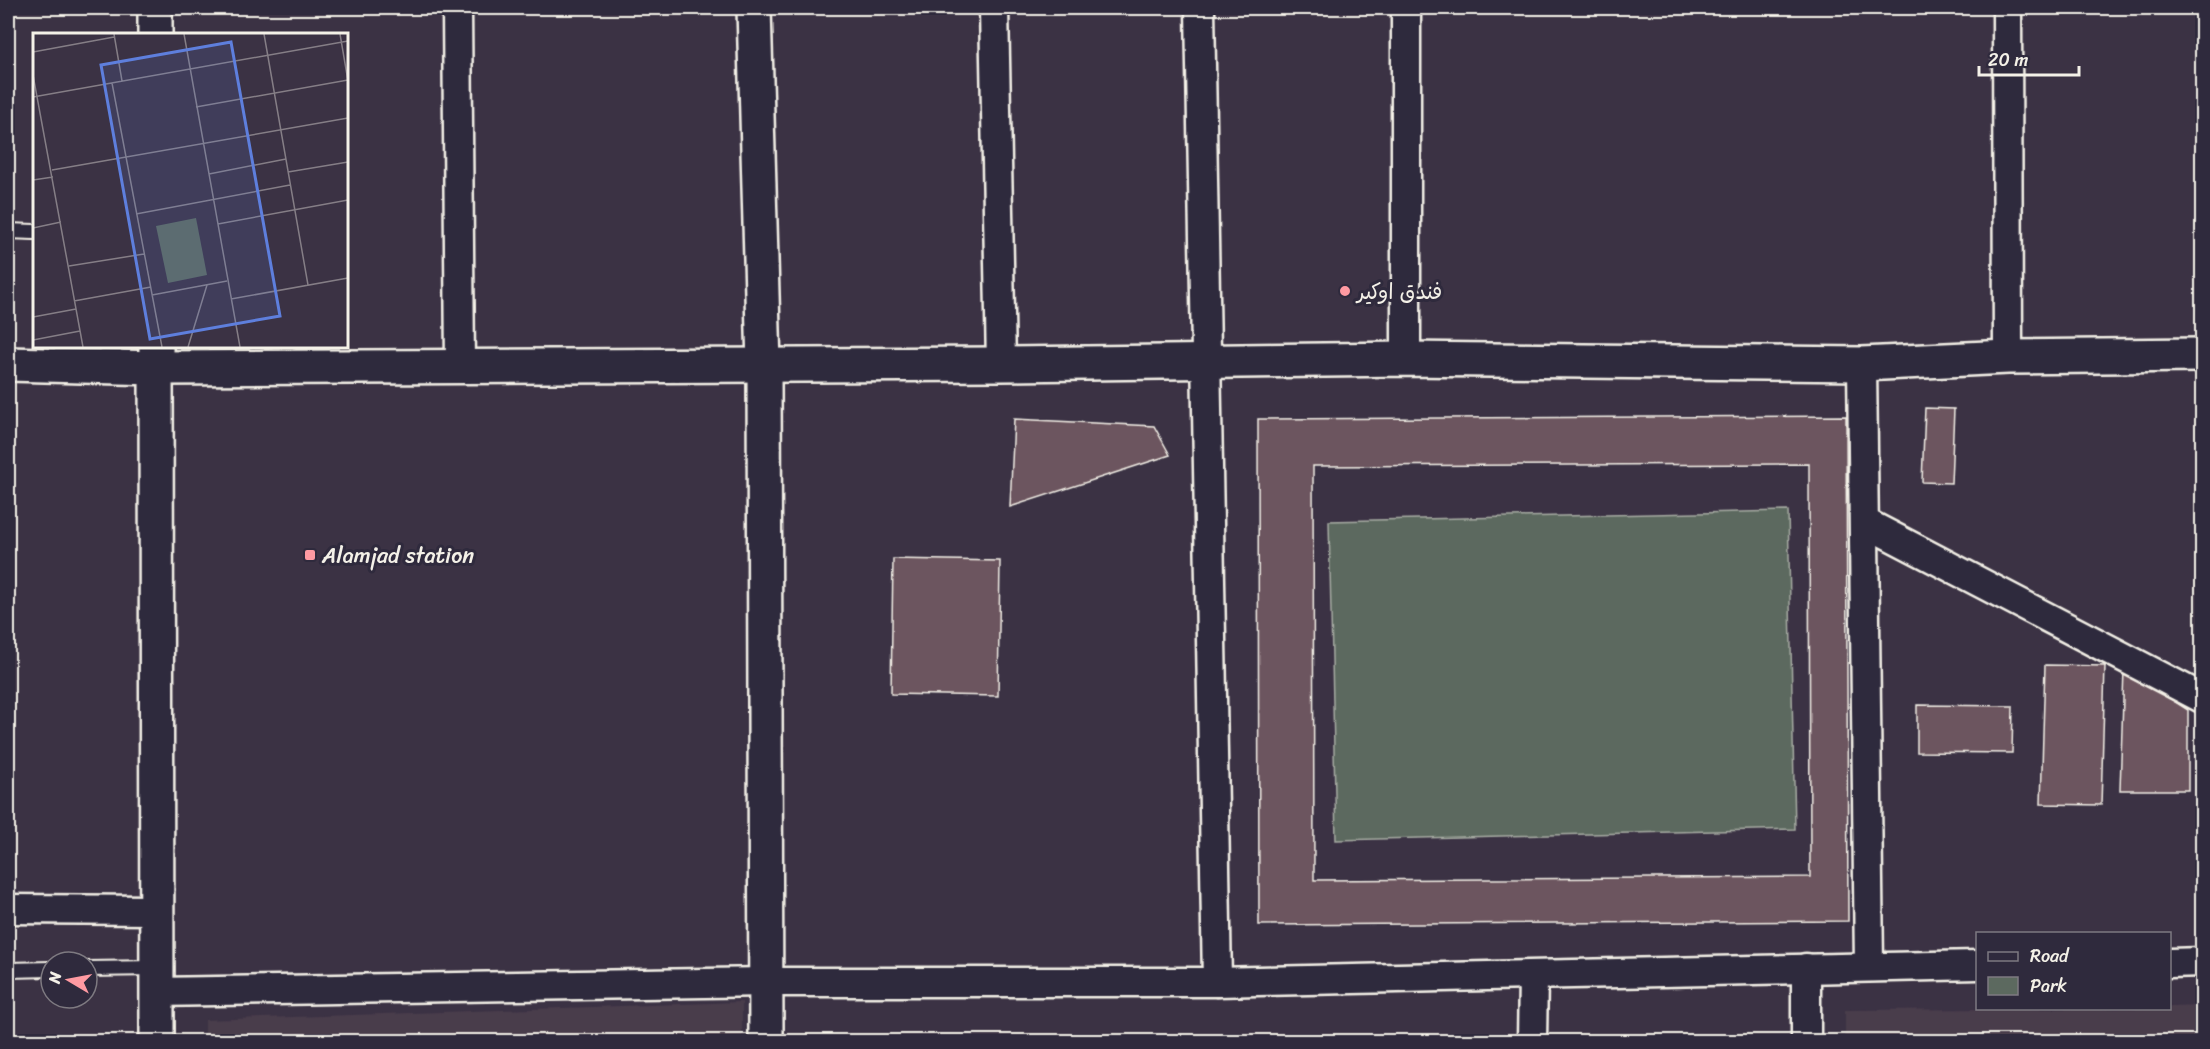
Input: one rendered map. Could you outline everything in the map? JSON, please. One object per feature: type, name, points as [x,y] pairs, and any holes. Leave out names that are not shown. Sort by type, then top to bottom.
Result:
[{"type":"main road","points":[[155,8],[155,33]]},
{"type":"main road","points":[[754,8],[764,366],[764,734],[768,982],[766,1041]]},
{"type":"main road","points":[[8,364],[156,357],[460,366],[764,366],[1406,359],[1862,364],[2008,357],[2202,355]]},
{"type":"main road","points":[[156,357],[155,910],[157,1041]]},
{"type":"street","points":[[457,8],[460,366]]},
{"type":"street","points":[[994,8],[1001,364]]},
{"type":"street","points":[[1200,8],[1217,982]]},
{"type":"street","points":[[1406,8],[1406,359]]},
{"type":"street","points":[[2007,8],[2008,357]]},
{"type":"street","points":[[1862,364],[1866,523],[1869,966]]},
{"type":"street","points":[[1866,523],[2202,698]]},
{"type":"street","points":[[8,909],[155,910]]},
{"type":"street","points":[[2171,963],[2202,962]]},
{"type":"street","points":[[156,980],[1217,982],[1976,965]]},
{"type":"street","points":[[1806,968],[1806,1041]]},
{"type":"street","points":[[1532,1041],[1533,976]]},
{"type":"lane","points":[[8,231],[33,232]]},
{"type":"lane","points":[[8,970],[39,969]]},
{"type":"lane","points":[[99,971],[156,980]]},
{"type":"shaded area","points":[[742,1002],[742,1041],[205,1041],[205,1020]]},
{"type":"shaded area","points":[[2202,1005],[2202,1041],[1845,1041],[1845,1010],[2171,1010],[2171,1006]]},
{"type":"green space","points":[[1788,511],[1795,829],[1336,840],[1329,521]]},
{"type":"building","points":[[1925,408],[1954,409],[1951,483],[1922,482]]},
{"type":"building","points":[[1846,416],[1848,921],[1259,925],[1258,419]],"holes":[[[1809,464],[1810,877],[1314,880],[1313,466]]]},
{"type":"building","points":[[1014,419],[1154,426],[1170,455],[1010,507]]},
{"type":"building","points":[[893,559],[1000,561],[998,696],[891,694]]},
{"type":"building","points":[[2045,665],[2105,666],[2101,805],[2041,804]]},
{"type":"building","points":[[2124,669],[2188,710],[2188,790],[2120,790]]},
{"type":"building","points":[[1917,705],[2013,706],[2012,753],[1917,752]]},
{"type":"place","name":"فندق اوكير","points":[[1345,291]]},
{"type":"place","name":"Alamjad station","points":[[310,555]]}]
